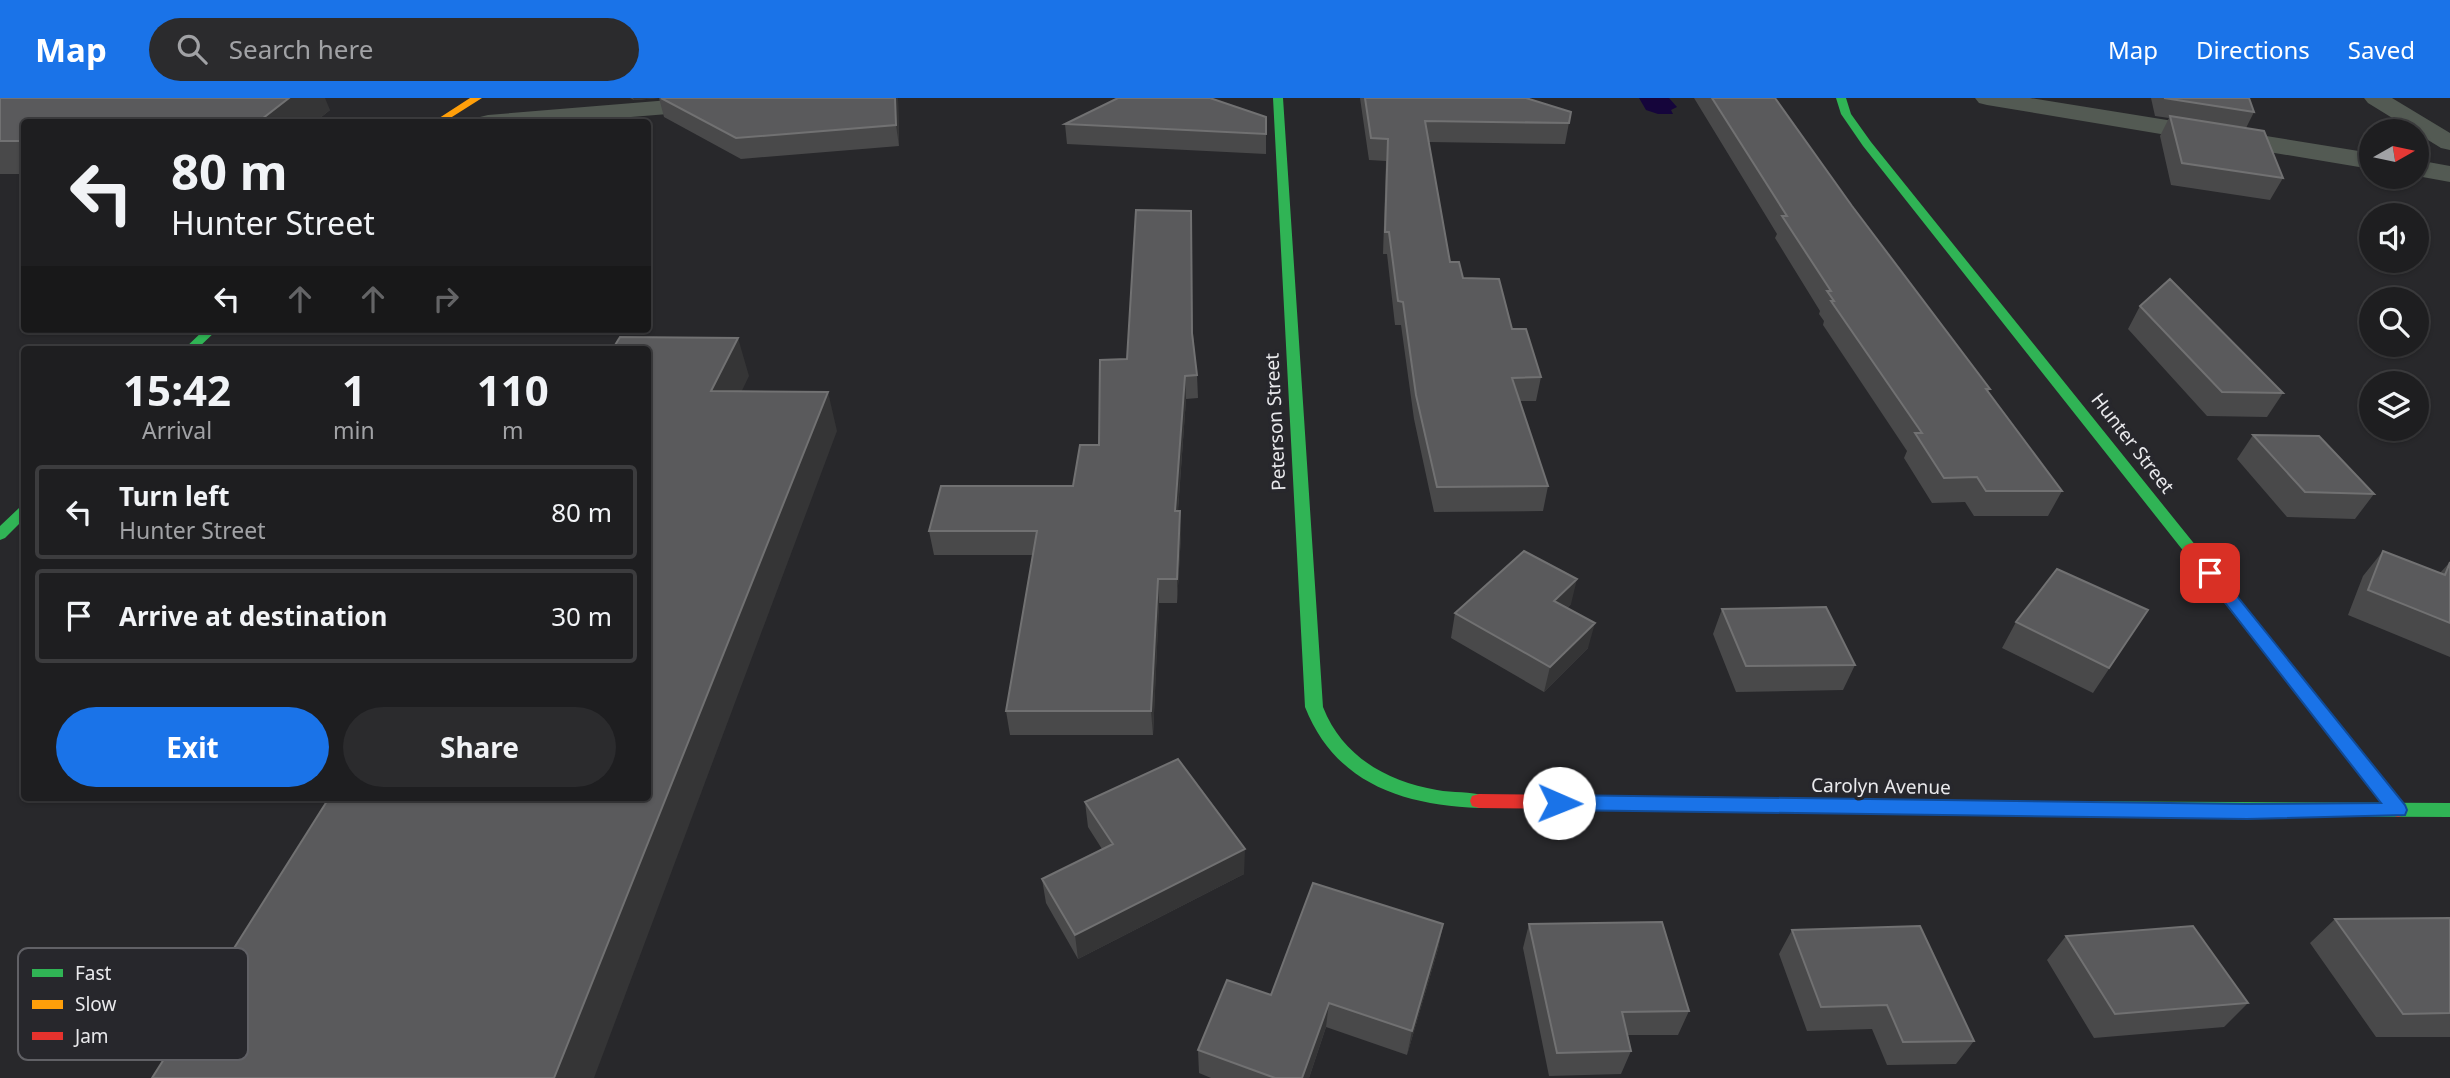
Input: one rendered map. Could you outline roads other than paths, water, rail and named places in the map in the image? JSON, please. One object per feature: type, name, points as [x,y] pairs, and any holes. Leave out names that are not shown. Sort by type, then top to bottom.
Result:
[{"type":"street","points":[[443,119],[477,98]]},
{"type":"street","points":[[524,119],[780,98]]},
{"type":"street","name":"Peterson Street","points":[[1278,98],[1314,707],[1329,739]]},
{"type":"street","name":"Hunter Street","points":[[1842,98],[1846,114],[1867,144],[2398,810]]},
{"type":"street","points":[[1987,98],[2359,159]]},
{"type":"street","points":[[2376,98],[2450,143]]},
{"type":"street","points":[[2429,171],[2450,174]]},
{"type":"street","points":[[193,346],[208,333]]},
{"type":"street","points":[[0,535],[21,514]]},
{"type":"street","name":"Carolyn Avenue","points":[[1329,739],[1366,773],[1418,796],[1448,801],[2247,811],[2450,810]]}]
